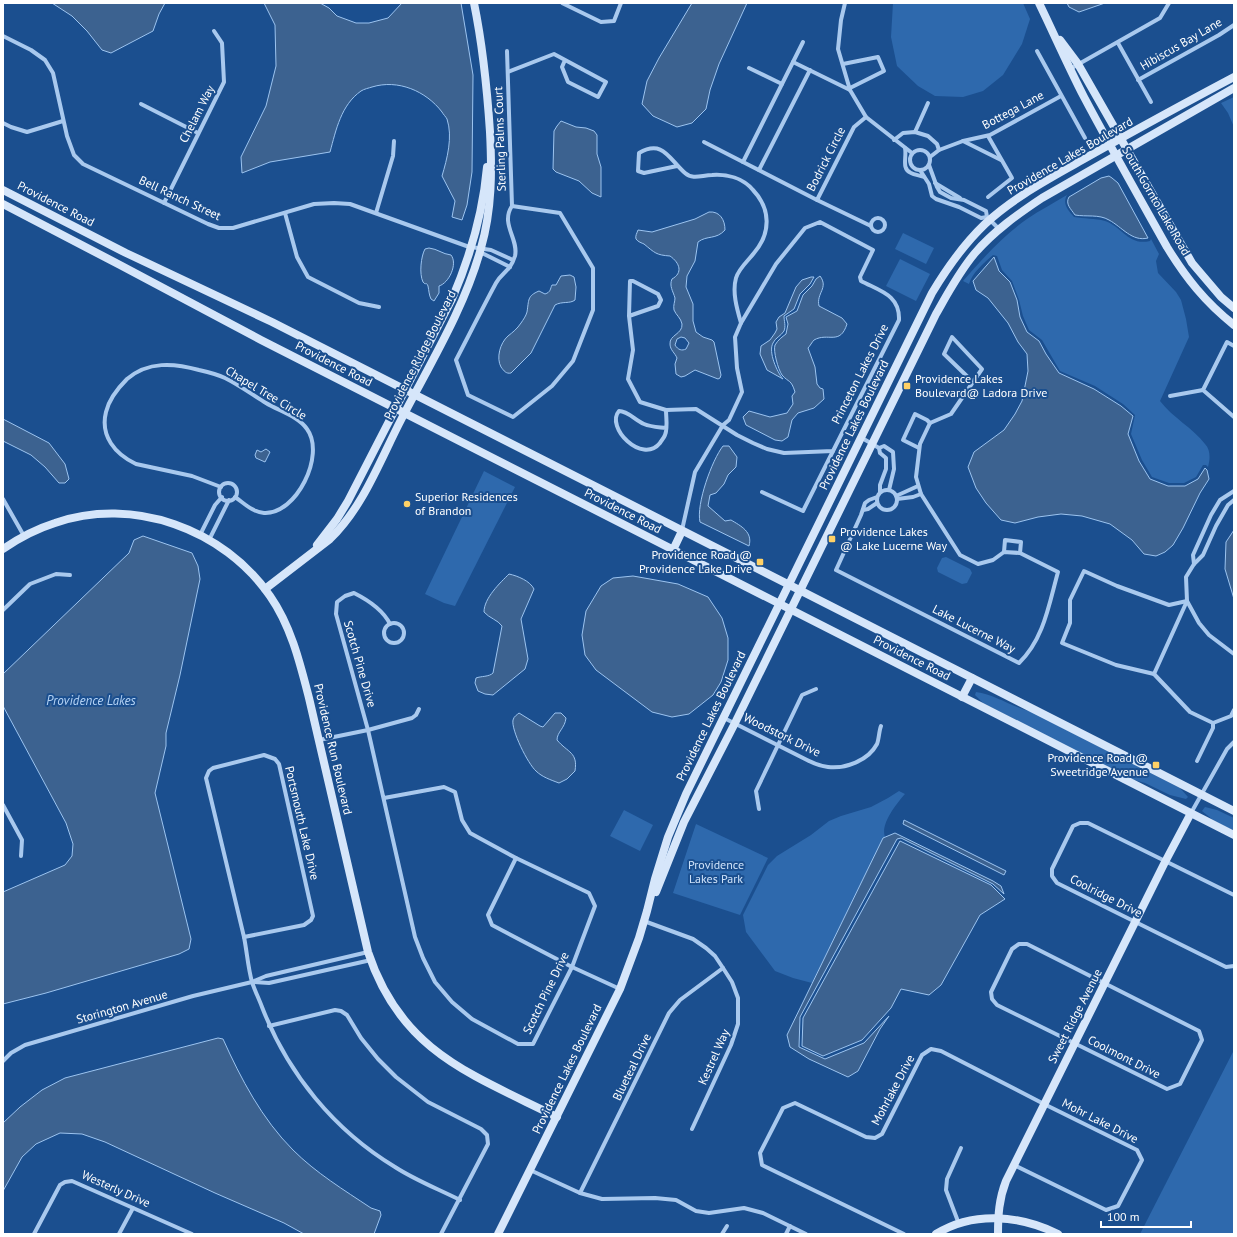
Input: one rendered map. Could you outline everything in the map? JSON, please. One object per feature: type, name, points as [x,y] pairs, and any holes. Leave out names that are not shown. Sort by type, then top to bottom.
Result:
[{"type":"street","name":"Providence Ridge Boulevard","points":[[265,589],[330,539],[351,514],[367,488],[461,303],[480,250],[487,224],[492,159],[488,94],[481,35],[474,3]]},
{"type":"street","points":[[562,3],[601,22],[614,21],[621,3]]},
{"type":"street","points":[[845,3],[841,20],[838,49],[850,89],[866,117],[912,153]]},
{"type":"street","name":"South Gornto Lake Road","points":[[1039,3],[1070,69],[1110,145],[1182,271],[1194,287],[1210,304],[1234,325]]},
{"type":"street","points":[[1070,69],[1160,18],[1169,3]]},
{"type":"street","name":"Hibiscus Bay Lane","points":[[1138,80],[1234,25]]},
{"type":"street","name":"Chelam Way","points":[[164,203],[224,82],[222,43],[214,32]]},
{"type":"street","name":"South Gornto Lake Road","points":[[1054,33],[1078,64],[1192,263],[1216,291],[1234,308]]},
{"type":"street","name":"Bell Ranch Street","points":[[3,36],[31,50],[45,60],[53,72],[63,121],[74,155],[83,164],[208,224],[219,228],[233,228],[314,204],[334,202],[350,204],[471,247]]},
{"type":"street","points":[[743,162],[803,42]]},
{"type":"street","points":[[1118,43],[1151,102]]},
{"type":"street","name":"Sterling Palms Court","points":[[507,51],[512,206],[509,211],[508,226],[516,248],[510,267],[497,282],[456,360],[468,396],[513,417],[552,386],[573,361],[593,310],[593,268],[560,213],[512,206]]},
{"type":"street","points":[[1037,51],[1086,138]]},
{"type":"street","name":"Sterling Palms Court","points":[[508,72],[554,54],[606,82],[598,97],[568,82],[562,67],[565,60]]},
{"type":"street","points":[[842,64],[878,57],[884,71],[850,89]]},
{"type":"street","points":[[793,62],[850,89]]},
{"type":"street","points":[[749,68],[782,84]]},
{"type":"street","points":[[759,170],[810,70]]},
{"type":"street","name":"Providence Lakes Boulevard","points":[[498,1234],[620,989],[644,921],[655,879],[675,818],[932,293],[968,242],[989,218],[1027,192],[1234,77]]},
{"type":"street","name":"Providence Lakes Boulevard","points":[[647,911],[684,822],[875,446],[948,293],[975,254],[999,230],[1042,198],[1234,88]]},
{"type":"street","name":"Bottega Lane","points":[[930,157],[939,150],[988,136],[1061,96]]},
{"type":"street","points":[[915,132],[928,103]]},
{"type":"street","points":[[141,104],[198,133]]},
{"type":"street","name":"Bodrick Circle","points":[[704,142],[817,200],[854,127],[866,117]]},
{"type":"street","points":[[3,123],[10,127],[27,132],[63,121]]},
{"type":"street","name":"Providence Ridge Boulevard","points":[[303,560],[329,529],[344,508],[452,299],[471,247],[483,195],[490,132]]},
{"type":"street","points":[[894,140],[903,133],[915,132],[928,136],[937,144],[939,150]]},
{"type":"street","points":[[988,136],[1012,178],[988,197]]},
{"type":"street","points":[[376,213],[394,156],[394,141]]},
{"type":"street","points":[[963,142],[1002,160]]},
{"type":"street","points":[[677,166],[644,173],[638,171],[639,154],[648,148],[656,148],[666,152],[677,166],[689,176],[698,177],[712,175],[742,180],[753,190],[763,203],[766,214],[767,228],[761,243],[740,269],[736,280],[736,303],[741,323]]},
{"type":"street","points":[[905,148],[907,155],[905,163],[906,170],[924,177]]},
{"type":"street","points":[[929,165],[924,169],[914,169],[910,164],[912,153],[917,150],[924,150],[930,157],[929,165],[935,183],[940,192],[951,198],[962,199],[986,211],[989,218],[999,230]]},
{"type":"street","points":[[920,170],[929,184],[932,196],[936,199],[959,207],[981,218],[989,218]]},
{"type":"street","name":"Providence Road","points":[[3,190],[126,253],[272,322],[1234,811]]},
{"type":"street","points":[[817,200],[871,226]]},
{"type":"street","name":"Providence Road","points":[[3,204],[404,414],[1234,835]]},
{"type":"street","points":[[285,213],[297,257],[308,277],[359,303],[379,307]]},
{"type":"street","name":"Princeton Lakes Drive","points":[[682,531],[695,472],[723,425],[730,420],[742,392],[737,368],[735,337],[741,323],[776,264],[805,228],[820,222],[873,250],[860,277],[861,281],[892,297],[900,312],[900,320],[833,451]]},
{"type":"street","points":[[471,247],[480,250],[510,267]]},
{"type":"street","points":[[480,250],[491,250],[513,260]]},
{"type":"street","points":[[120,265],[126,253]]},
{"type":"street","points":[[629,316],[658,306],[661,300],[658,294],[633,281],[630,281],[629,316],[633,350],[628,379],[640,402],[666,410],[696,409],[753,444],[773,450],[784,452],[833,451],[803,511],[762,492]]},
{"type":"street","points":[[973,382],[944,354],[952,337],[982,369],[951,414],[930,423],[919,448],[916,477],[918,486],[921,494],[960,554],[978,564],[993,560],[1004,552],[1005,540],[1021,542],[1020,553]]},
{"type":"street","points":[[1203,390],[1227,342],[1234,346]]},
{"type":"street","name":"Chapel Tree Circle","points":[[166,364],[186,366],[216,374],[229,380],[272,407],[298,420],[307,429],[312,442],[313,459],[303,483],[286,505],[277,511],[264,513],[249,508],[235,497],[237,492],[233,485],[228,483],[221,487],[192,476],[136,464],[128,461],[116,451],[105,430],[106,410],[113,396],[131,376],[151,366],[166,364]]},
{"type":"street","points":[[1170,396],[1203,390]]},
{"type":"street","points":[[1203,390],[1234,417]]},
{"type":"street","points":[[666,410],[666,428],[665,436],[657,446],[645,450],[635,447],[616,426],[617,413],[619,411],[623,411],[650,427],[666,428]]},
{"type":"street","points":[[919,448],[903,440],[915,414],[930,423]]},
{"type":"street","points":[[862,438],[875,446],[886,458],[886,469],[880,485],[880,492],[877,497],[877,503],[881,509],[887,510],[893,508],[897,502],[896,498],[889,490]]},
{"type":"street","points":[[875,446],[884,446],[893,452],[894,469],[889,490]]},
{"type":"street","points":[[896,498],[918,486]]},
{"type":"street","points":[[221,487],[220,492],[222,497],[229,500]]},
{"type":"street","points":[[880,492],[889,490]]},
{"type":"street","points":[[1194,564],[1193,555],[1220,500],[1234,491]]},
{"type":"street","points":[[896,498],[913,497],[921,494]]},
{"type":"street","points":[[200,535],[215,505],[222,497]]},
{"type":"street","points":[[209,540],[229,500],[235,497]]},
{"type":"street","name":"Lake Lucerne Way","points":[[877,497],[865,503],[836,570],[1019,663],[1027,655],[1043,626],[1058,572],[1020,553],[1004,552]]},
{"type":"street","points":[[3,499],[24,536]]},
{"type":"street","points":[[1234,500],[1228,505],[1204,555],[1194,564],[1186,577],[1187,601],[1199,623],[1209,635],[1234,654]]},
{"type":"street","points":[[863,510],[868,509],[877,503]]},
{"type":"street","name":"Providence Run Boulevard","points":[[3,549],[24,536],[66,520],[110,514],[134,515],[153,518],[200,535],[225,550],[241,564],[265,589],[281,615],[292,640],[304,677],[369,956],[385,991],[406,1024],[429,1047],[465,1071],[557,1117]]},
{"type":"street","points":[[1207,524],[1216,528]]},
{"type":"street","points":[[673,550],[682,531]]},
{"type":"street","points":[[1187,601],[1169,605],[1117,586],[1084,571],[1070,600],[1070,623],[1062,643],[1116,665],[1154,674],[1190,712],[1212,723],[1231,716],[1234,710]]},
{"type":"street","points":[[3,610],[30,584],[56,574],[70,575]]},
{"type":"street","name":"Scotch Pine Drive","points":[[384,798],[444,788],[455,792],[462,820],[470,833],[516,858],[589,893],[595,906],[572,967],[533,1044],[518,1044],[472,1019],[452,1002],[435,982],[423,958],[415,937],[368,730],[336,614],[337,602],[345,596],[354,593],[364,598],[386,616],[390,624]]},
{"type":"street","points":[[1154,674],[1187,601]]},
{"type":"street","name":"Scotch Pine Drive","points":[[396,623],[403,629],[404,635],[398,642],[388,640],[384,635],[385,628],[390,624],[396,623]]},
{"type":"street","points":[[962,697],[972,678]]},
{"type":"street","points":[[759,809],[756,791],[777,745],[802,695],[816,689]]},
{"type":"street","points":[[318,740],[368,730],[412,718],[419,710]]},
{"type":"street","name":"Woodstork Drive","points":[[724,718],[817,764],[828,767],[850,765],[865,757],[877,744],[880,726]]},
{"type":"street","points":[[1197,761],[1213,728],[1212,723]]},
{"type":"street","points":[[1191,813],[1200,794],[1227,749],[1234,742]]},
{"type":"street","name":"Portsmouth Lake Drive","points":[[244,937],[304,925],[311,920],[313,916],[279,764],[275,759],[264,754],[213,768],[209,771],[206,778],[244,937],[252,982],[269,1026],[301,1082],[342,1128],[352,1137],[396,1168],[460,1200]]},
{"type":"street","points":[[3,805],[22,840],[21,856]]},
{"type":"street","name":"Sweet Ridge Avenue","points":[[998,1234],[1000,1197],[1014,1165],[1165,862],[1191,813]]},
{"type":"street","name":"Coolridge Drive","points":[[1234,895],[1088,823],[1080,823],[1073,826],[1052,869],[1052,876],[1057,883],[1226,967],[1234,966]]},
{"type":"street","points":[[516,858],[488,915],[492,925],[572,967],[620,989]]},
{"type":"street","name":"Kestrel Way","points":[[644,921],[692,939],[706,948],[715,956],[724,968],[732,982],[738,998],[738,1024],[731,1045],[692,1128]]},
{"type":"street","name":"Coolmont Drive","points":[[1019,944],[1026,944],[1105,983],[1199,1031],[1202,1040],[1180,1084],[1167,1090],[997,1005],[992,999],[991,992],[1012,949],[1019,944]]},
{"type":"street","name":"Storington Avenue","points":[[3,1061],[11,1053],[25,1045],[193,996],[252,982],[266,976],[369,956]]},
{"type":"street","name":"Storington Avenue","points":[[252,982],[269,983],[369,956]]},
{"type":"street","name":"Blueteal Drive","points":[[580,1193],[669,1013],[680,1000],[724,968]]},
{"type":"street","points":[[269,1026],[334,1010],[342,1011],[347,1015],[378,1059],[396,1077],[428,1102],[481,1129],[487,1135],[488,1144],[441,1234]]},
{"type":"street","name":"Mohrlake Drive","points":[[904,1234],[762,1165],[760,1153],[783,1108],[795,1104],[866,1137],[875,1138],[882,1134],[922,1055],[931,1049],[941,1051],[1044,1104]]},
{"type":"street","name":"Mohr Lake Drive","points":[[1014,1165],[1106,1210],[1118,1206],[1139,1167],[1142,1160],[1137,1150],[1044,1104]]},
{"type":"street","points":[[959,1224],[946,1190],[947,1179],[961,1148]]},
{"type":"street","points":[[530,1170],[580,1193],[602,1199],[655,1198],[676,1200],[696,1211],[709,1213],[744,1208],[763,1213],[799,1232],[806,1234]]},
{"type":"street","name":"Westerly Drive","points":[[34,1234],[60,1185],[72,1181],[192,1234]]},
{"type":"street","points":[[119,1234],[133,1208]]},
{"type":"street","points":[[936,1234],[959,1224],[998,1218],[1027,1222],[1041,1226],[1058,1234]]},
{"type":"street","points":[[722,1234],[726,1226]]},
{"type":"street","points":[[786,1234],[790,1226]]},
{"type":"green space","points":[[893,3],[1023,3],[1030,19],[1022,44],[1003,75],[983,91],[963,97],[935,96],[918,86],[897,66],[891,37]]},
{"type":"green space","points":[[1234,97],[1234,127],[1228,113],[1221,103]]},
{"type":"green space","points":[[1067,195],[1065,204],[1074,217],[1105,221],[1117,227],[1136,241],[1150,241],[1151,239],[1159,254],[1156,261],[1158,273],[1176,292],[1181,300],[1189,337],[1160,401],[1171,413],[1200,438],[1207,446],[1210,455],[1208,467],[1203,465],[1196,477],[1184,483],[1169,483],[1152,477],[1142,460],[1131,434],[1135,415],[1123,404],[1095,386],[1060,371],[1042,340],[1029,330],[1012,281],[1002,270],[997,256],[993,255],[982,265],[973,276],[969,284],[963,281],[993,248],[1018,226]]},
{"type":"green space","points":[[903,233],[934,248],[926,264],[895,249]]},
{"type":"green space","points":[[900,259],[930,274],[916,301],[886,286]]},
{"type":"green space","points":[[484,471],[515,487],[455,606],[444,603],[425,594]]},
{"type":"green space","points":[[946,557],[970,569],[972,573],[967,583],[962,584],[938,572],[937,568],[942,558]]},
{"type":"green space","points":[[976,692],[1032,712],[1180,788],[1188,797],[1186,799],[1170,795],[1145,783],[1131,779],[983,703],[975,695]]},
{"type":"green space","points":[[899,791],[905,794],[887,820],[884,832],[885,837],[812,983],[775,971],[746,932],[743,915],[768,865],[777,856],[811,835],[829,821],[871,807]]},
{"type":"green space","points":[[1205,807],[1217,810],[1234,818],[1234,831],[1213,820],[1202,811]]},
{"type":"green space","points":[[624,810],[653,825],[640,851],[610,836]]},
{"type":"green space","name":"Providence Lakes Park","points":[[696,824],[768,858],[740,915],[673,893]]},
{"type":"green space","points":[[1234,1050],[1234,1234],[1140,1234]]},
{"type":"water","points":[[52,3],[165,3],[153,31],[111,53],[102,50],[87,31],[72,16]]},
{"type":"water","points":[[264,3],[320,3],[329,8],[337,16],[356,23],[369,23],[388,18],[402,3],[461,3],[473,75],[472,172],[467,205],[462,220],[452,217],[455,201],[442,176],[449,140],[449,126],[447,119],[428,98],[411,89],[401,86],[382,85],[372,87],[362,90],[354,97],[340,118],[330,152],[270,162],[242,173],[241,157],[266,106],[276,66],[275,25]]},
{"type":"water","points":[[692,3],[747,3],[719,64],[710,90],[706,109],[692,123],[677,127],[653,116],[642,104],[647,81]]},
{"type":"water","points":[[1067,3],[1105,3],[1079,12],[1069,7]]},
{"type":"water","points":[[561,121],[576,127],[594,131],[597,135],[597,154],[601,167],[601,197],[592,193],[579,181],[556,172],[553,169],[554,131]]},
{"type":"water","points":[[1109,176],[1118,183],[1148,238],[1142,239],[1132,236],[1105,218],[1075,215],[1070,209],[1068,204],[1069,197],[1101,178]]},
{"type":"water","points":[[709,212],[713,212],[721,217],[725,226],[725,230],[722,233],[698,242],[695,261],[687,276],[686,287],[693,304],[693,321],[696,332],[714,342],[721,375],[718,379],[695,370],[681,377],[676,374],[675,364],[677,358],[671,348],[670,341],[680,330],[682,324],[674,310],[675,298],[671,284],[672,279],[678,274],[679,268],[670,256],[656,253],[636,239],[638,230],[652,232],[695,219]],"holes":[[[681,337],[685,338],[689,343],[686,349],[682,350],[676,347],[675,345],[677,339]]]},
{"type":"water","points":[[429,248],[451,255],[453,259],[453,268],[451,273],[446,281],[439,286],[439,293],[434,301],[431,299],[428,286],[423,282],[421,274],[422,256],[425,249]]},
{"type":"water","points":[[994,257],[999,271],[1010,282],[1017,300],[1020,317],[1027,332],[1039,341],[1059,373],[1094,389],[1121,406],[1133,416],[1128,434],[1139,461],[1150,479],[1168,486],[1185,486],[1198,479],[1205,468],[1207,470],[1209,479],[1173,545],[1165,552],[1156,556],[1144,554],[1132,540],[1110,524],[1082,516],[1061,514],[1038,517],[1015,523],[1001,520],[986,503],[976,488],[968,467],[974,452],[1004,430],[1015,414],[1022,401],[1028,371],[1027,354],[1018,342],[1008,323],[988,298],[976,290],[973,281]]},
{"type":"water","points":[[570,275],[574,277],[576,287],[575,300],[555,305],[531,353],[511,373],[505,372],[501,367],[499,359],[501,347],[505,339],[516,329],[524,318],[527,312],[530,297],[539,291],[545,294],[547,293],[552,285],[556,285],[561,276]]},
{"type":"water","points":[[820,276],[823,287],[819,298],[819,306],[842,318],[847,324],[841,335],[837,337],[819,338],[814,340],[808,348],[815,367],[817,384],[823,389],[824,399],[814,408],[798,413],[792,420],[788,437],[782,441],[775,440],[746,425],[743,417],[749,411],[770,417],[787,413],[793,404],[792,396],[795,392],[794,388],[780,372],[775,356],[775,345],[786,334],[788,324],[786,317],[797,311],[803,295]]},
{"type":"water","points":[[814,277],[810,284],[800,294],[794,309],[784,316],[784,331],[774,341],[772,347],[774,362],[783,379],[767,370],[760,354],[761,346],[770,340],[775,333],[777,329],[776,322],[779,317],[785,313],[796,287],[802,280]]},
{"type":"water","points":[[3,419],[49,443],[65,464],[69,479],[65,483],[59,483],[45,467],[31,455],[3,441]]},
{"type":"water","points":[[723,446],[729,446],[737,457],[736,467],[728,475],[724,484],[716,493],[710,495],[708,506],[725,521],[731,520],[745,530],[748,533],[750,541],[749,546],[700,522],[700,504],[706,482],[714,461]]},
{"type":"water","points":[[266,449],[270,452],[265,462],[256,458],[255,455],[257,450],[261,452]]},
{"type":"water","points":[[1234,530],[1234,599],[1225,569],[1226,542]]},
{"type":"water","name":"Providence Lakes","points":[[143,536],[192,553],[198,566],[200,579],[166,733],[166,746],[155,793],[191,939],[189,949],[179,954],[3,1004],[3,892],[65,865],[72,856],[73,844],[66,823],[3,706],[3,674],[129,553],[134,540]]},
{"type":"water","points":[[509,574],[523,579],[534,589],[521,619],[528,659],[525,669],[493,695],[485,694],[478,691],[475,683],[476,678],[493,673],[502,626],[484,612],[485,607],[493,591]]},
{"type":"water","points":[[633,576],[678,584],[708,597],[722,618],[728,638],[728,660],[721,682],[713,695],[689,714],[672,717],[652,712],[596,670],[585,655],[582,635],[586,611],[601,586],[613,578]]},
{"type":"water","points":[[519,713],[543,727],[555,713],[561,713],[566,718],[557,740],[574,756],[576,765],[575,771],[567,779],[559,783],[541,775],[533,767],[521,747],[513,725],[513,720]]},
{"type":"water","points":[[904,820],[1006,871],[1004,875],[903,824]]},
{"type":"water","points":[[895,833],[993,881],[1001,886],[1004,894],[993,884],[901,838],[897,839],[800,1017],[799,1047],[825,1059],[864,1043],[889,1016],[880,1029],[858,1071],[848,1077],[809,1059],[790,1047],[787,1035],[883,838]]},
{"type":"water","points":[[900,841],[991,885],[1005,899],[980,915],[941,985],[929,995],[901,989],[891,1008],[862,1040],[823,1056],[802,1046],[803,1018]]},
{"type":"water","points":[[218,1038],[223,1039],[245,1084],[262,1112],[293,1150],[330,1181],[371,1208],[380,1211],[381,1215],[374,1234],[304,1234],[284,1223],[105,1142],[82,1134],[60,1133],[36,1144],[22,1157],[3,1191],[3,1123],[20,1107],[42,1090],[65,1078]]},
{"type":"place","name":"Providence Lakes Boulevard@ Ladora Drive","points":[[907,386]]},
{"type":"place","name":"Superior Residences of Brandon","points":[[407,504]]},
{"type":"place","name":"Providence Lakes @ Lake Lucerne Way","points":[[832,539]]},
{"type":"place","name":"Providence Road @ Providence Lake Drive","points":[[760,562]]},
{"type":"place","name":"Providence Road @ Sweetridge Avenue","points":[[1156,765]]}]
